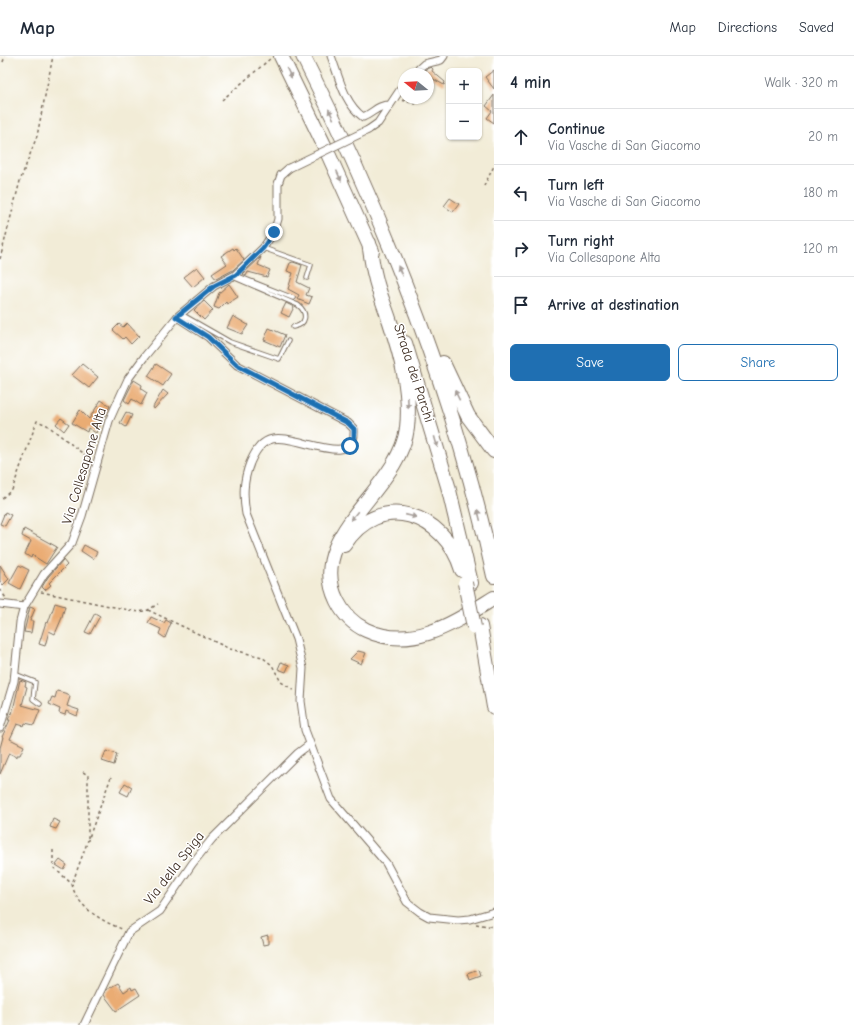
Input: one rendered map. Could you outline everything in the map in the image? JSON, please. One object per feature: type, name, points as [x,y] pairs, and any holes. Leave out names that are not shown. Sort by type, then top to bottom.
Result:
[{"type":"highway","name":"Strada dei Parchi","points":[[281,56],[369,243],[408,351],[448,486],[477,626],[487,664],[494,707]]},
{"type":"highway","name":"Strada dei Parchi","points":[[302,56],[343,137],[409,293],[445,394],[461,448],[493,571]]},
{"type":"highway","points":[[369,243],[374,276],[391,323],[408,394],[407,430],[402,449],[395,464],[349,522],[340,536],[331,567],[334,595],[345,613],[363,629],[387,638],[418,636],[440,629],[494,598]]},
{"type":"highway","points":[[409,293],[424,314],[459,398],[472,421],[494,450]]},
{"type":"highway","points":[[468,583],[456,556],[443,536],[431,524],[420,518],[406,514],[383,515],[359,527],[344,545],[340,556],[340,584],[343,596],[358,616],[368,623],[380,628],[404,631],[427,626],[455,613],[494,590]]},
{"type":"street","points":[[331,56],[347,98],[354,111],[363,117],[370,115],[379,107],[389,105]]},
{"type":"street","points":[[420,68],[424,64],[441,60],[444,56]]},
{"type":"street","name":"Via Collesapone Alta","points":[[0,728],[15,674],[20,622],[24,607],[44,574],[72,543],[82,516],[109,421],[128,379],[178,315],[214,286],[234,276],[263,248],[274,232],[278,219],[278,184],[281,175],[289,168],[368,130],[378,123],[398,93]]},
{"type":"street","points":[[178,315],[208,337],[237,365],[348,423],[354,429],[354,439],[350,446],[341,450],[329,449],[285,438],[270,439],[260,445],[252,457],[246,474],[243,495],[246,514],[296,639],[303,668],[301,701],[305,730],[331,799],[386,863],[407,902],[428,917],[458,920],[470,919],[494,912]]},
{"type":"street","points":[[0,604],[24,607]]},
{"type":"street","name":"Via della Spiga","points":[[84,1025],[105,978],[129,932],[160,911],[192,864],[212,839],[298,753],[310,744]]},
{"type":"lane","points":[[263,248],[311,266],[307,278]]},
{"type":"lane","points":[[234,276],[293,298]]},
{"type":"lane","points":[[234,276],[298,305],[304,310],[306,315],[304,321],[299,326],[293,327]]},
{"type":"lane","points":[[178,315],[230,342],[279,359],[288,341]]},
{"type":"lane","points":[[15,674],[35,682],[33,698],[40,704]]},
{"type":"path","points":[[3,62],[5,56]]},
{"type":"path","points":[[0,259],[20,181],[37,136],[53,56]]},
{"type":"path","points":[[222,100],[274,56]]},
{"type":"path","points":[[484,186],[494,166]]},
{"type":"path","points":[[2,498],[12,490],[37,421],[47,425],[97,465]]},
{"type":"path","points":[[33,590],[131,611],[148,610],[158,604]]},
{"type":"path","points":[[148,610],[230,649],[262,657],[272,665],[281,682],[296,692],[301,701]]},
{"type":"path","points":[[83,772],[88,775],[88,840]]},
{"type":"path","points":[[72,884],[111,777]]},
{"type":"path","points":[[53,850],[53,867],[72,884],[77,899],[84,906],[115,927],[129,932]]},
{"type":"path","points":[[470,919],[479,926],[486,925],[494,927]]},
{"type":"building","points":[[494,70],[494,89],[485,77]]},
{"type":"building","points":[[434,73],[445,82],[444,85],[434,79]]},
{"type":"building","points":[[494,95],[494,123],[487,118],[492,111],[486,106]]},
{"type":"building","points":[[450,198],[459,204],[453,212],[444,206]]},
{"type":"building","points":[[233,248],[234,250],[236,248],[244,260],[233,270],[216,279],[212,274],[227,264],[221,256]]},
{"type":"building","points":[[261,257],[258,265],[270,270],[267,277],[248,272],[246,276],[243,274]]},
{"type":"building","points":[[293,262],[302,265],[297,282],[309,288],[306,295],[312,297],[309,304],[297,299],[299,295],[288,289],[293,273],[287,271],[290,263]]},
{"type":"building","points":[[197,267],[205,277],[193,287],[184,277]]},
{"type":"building","points":[[229,284],[238,297],[227,304],[226,302],[219,309],[214,307],[219,293]]},
{"type":"building","points":[[204,301],[213,310],[204,320],[194,310]]},
{"type":"building","points":[[286,303],[294,307],[289,317],[281,313]]},
{"type":"building","points":[[233,316],[248,325],[242,334],[227,328]]},
{"type":"building","points":[[127,323],[139,336],[131,344],[125,337],[123,339],[113,330],[119,324],[123,327]]},
{"type":"building","points":[[269,328],[285,335],[280,347],[264,340]]},
{"type":"building","points":[[82,364],[98,377],[89,388],[72,375]]},
{"type":"building","points":[[156,364],[171,374],[163,386],[148,376]]},
{"type":"building","points":[[134,380],[142,385],[141,389],[147,393],[141,405],[132,399],[129,404],[124,400]]},
{"type":"building","points":[[163,390],[168,394],[154,409],[153,407]]},
{"type":"building","points":[[101,400],[110,406],[96,433],[88,428],[87,432],[72,423],[80,410],[89,419]]},
{"type":"building","points":[[126,412],[132,415],[126,427],[120,423]]},
{"type":"building","points":[[61,418],[69,424],[64,431],[56,424]]},
{"type":"building","points":[[5,512],[11,515],[5,526],[0,524]]},
{"type":"building","points":[[24,529],[57,547],[46,564],[32,555],[31,558],[25,554],[31,541],[22,536]]},
{"type":"building","points":[[84,545],[97,552],[93,559],[81,551]]},
{"type":"building","points":[[63,560],[67,565],[49,583],[51,585],[45,590],[42,587],[48,577]]},
{"type":"building","points":[[0,565],[9,579],[3,585],[0,581]]},
{"type":"building","points":[[19,565],[29,570],[20,589],[9,583]]},
{"type":"building","points":[[55,603],[65,606],[55,634],[49,631],[45,646],[39,644],[46,622],[48,623]]},
{"type":"building","points":[[30,607],[35,609],[30,621],[33,621],[31,633],[24,632]]},
{"type":"building","points":[[95,613],[100,616],[90,634],[85,632]]},
{"type":"building","points":[[151,617],[164,623],[166,620],[171,623],[165,638],[159,634],[161,629],[148,623]]},
{"type":"building","points":[[358,651],[366,653],[361,664],[350,659]]},
{"type":"building","points":[[281,662],[289,665],[286,672],[278,669]]},
{"type":"building","points":[[20,680],[26,682],[25,686],[27,687],[22,705],[40,710],[34,725],[25,723],[24,726],[17,724],[10,739],[24,746],[20,755],[17,755],[17,757],[9,753],[0,774],[0,748],[2,737],[10,720],[8,720],[11,713],[12,714]]},
{"type":"building","points":[[57,691],[68,694],[70,697],[67,706],[79,710],[77,716],[66,711],[65,715],[59,713],[60,709],[49,704],[52,697],[55,698]]},
{"type":"building","points":[[106,751],[117,754],[114,765],[102,761]]},
{"type":"building","points":[[125,783],[132,787],[128,796],[120,792]]},
{"type":"building","points":[[53,819],[60,822],[56,829],[50,827]]},
{"type":"building","points":[[60,860],[67,865],[64,870],[56,865]]},
{"type":"building","points":[[268,935],[268,944],[263,945],[261,937]]},
{"type":"building","points":[[479,970],[481,976],[470,980],[468,974]]},
{"type":"building","points":[[118,983],[124,992],[131,987],[132,990],[136,988],[140,995],[116,1011],[104,995],[106,990]]},
{"type":"route","points":[[274,232],[263,248],[250,259],[236,275],[214,286],[176,317],[208,337],[237,365],[348,423],[354,429],[354,439],[350,446]]}]
